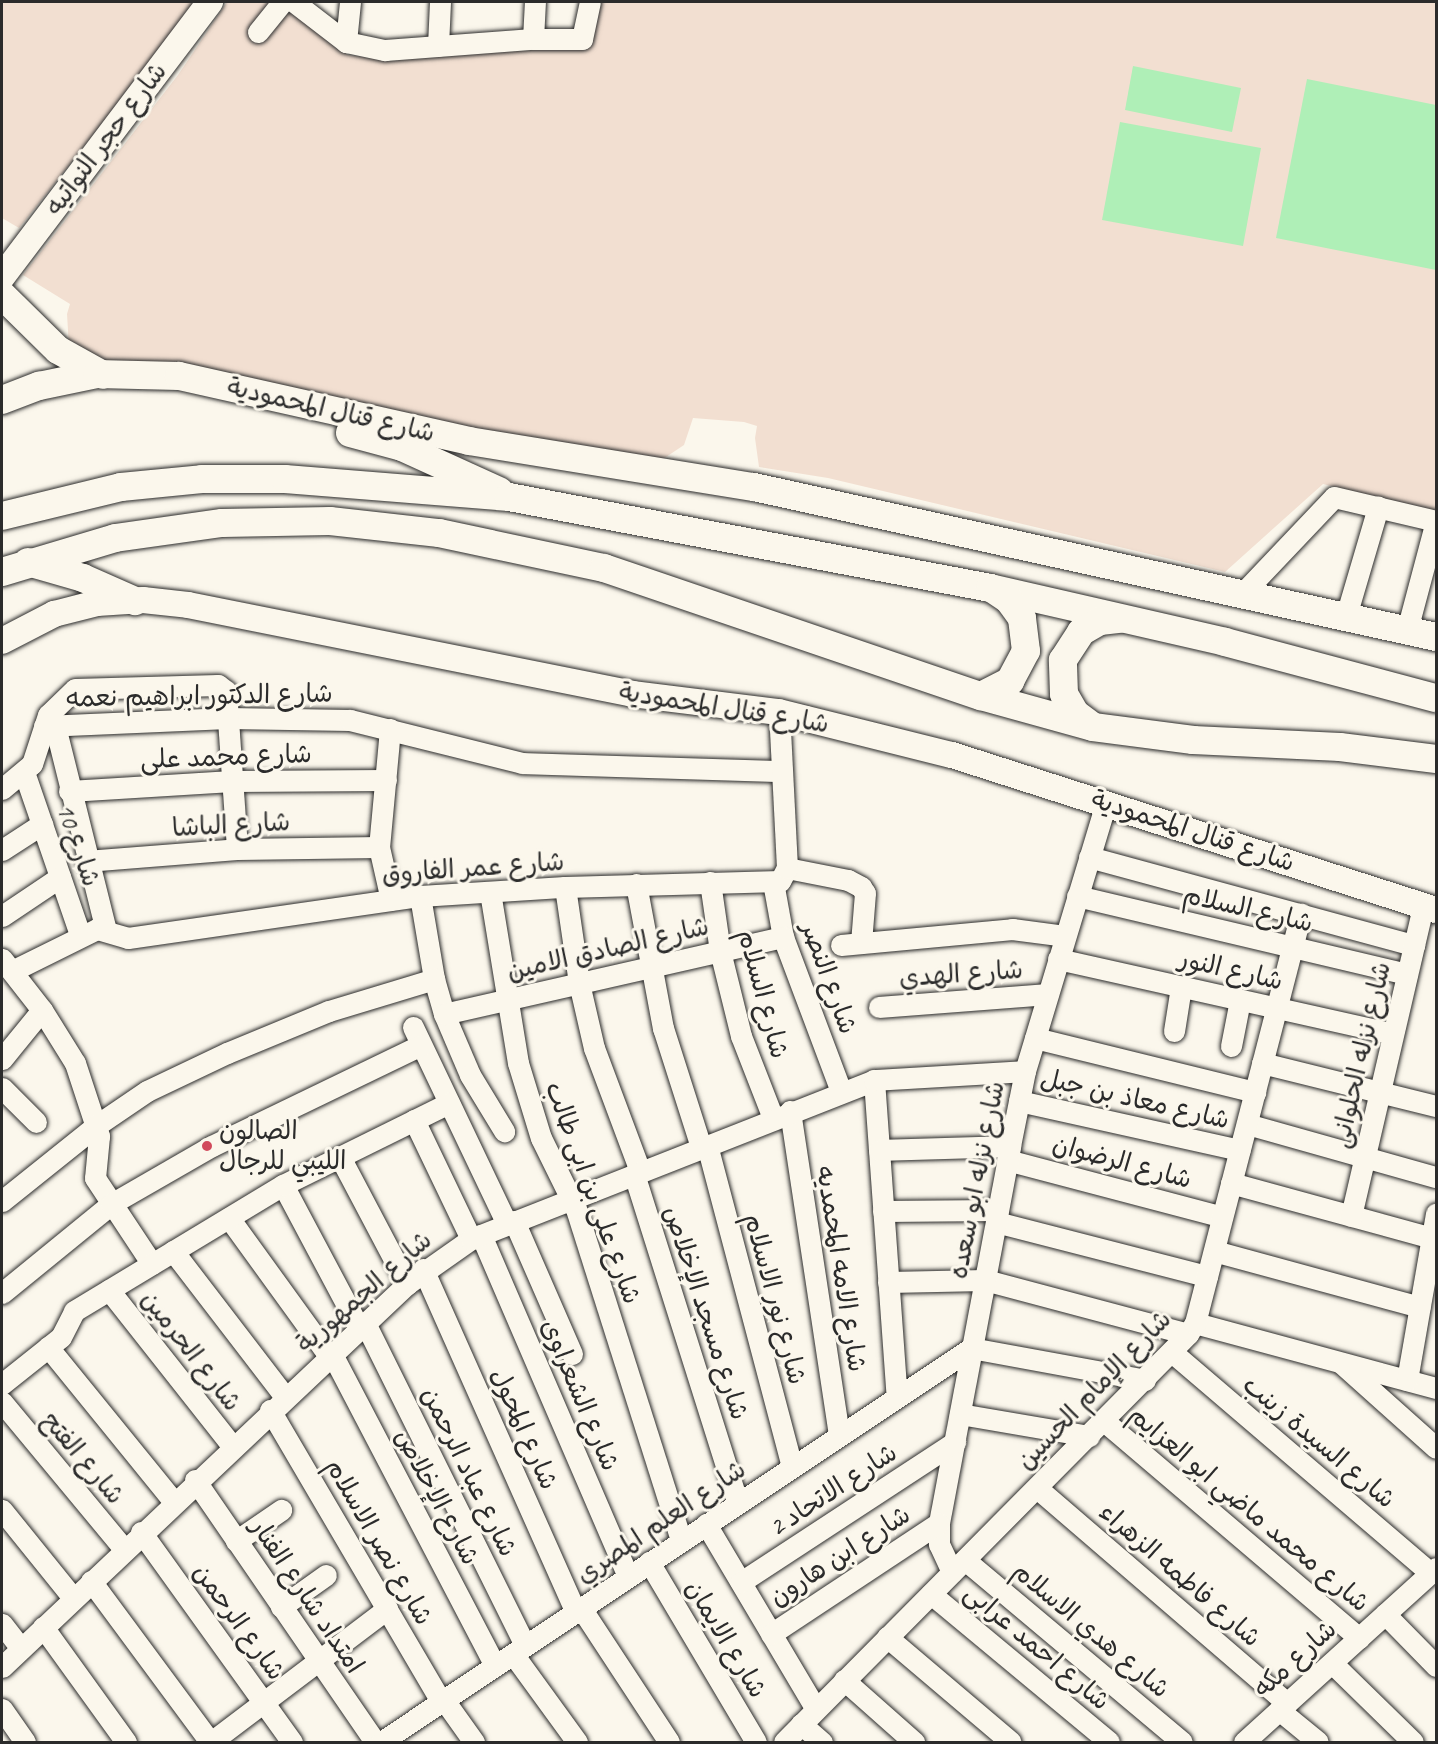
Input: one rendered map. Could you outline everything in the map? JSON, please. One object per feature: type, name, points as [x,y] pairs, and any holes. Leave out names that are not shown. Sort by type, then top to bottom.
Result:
[{"type":"main road","points":[[2,295],[41,336],[97,374],[402,447],[464,472],[509,497]]},
{"type":"main road","name":"شارع قنال المحمودية","points":[[2,400],[39,386],[97,374],[151,374],[206,381],[469,441],[754,487],[1437,637]]},
{"type":"main road","points":[[2,516],[111,489],[202,479],[285,478],[509,497],[990,588],[1437,698]]},
{"type":"main road","points":[[2,572],[28,561],[115,538],[222,523],[330,521],[439,533],[604,568],[981,696],[1093,727],[1192,740],[1340,747],[1437,759]]},
{"type":"main road","points":[[28,561],[83,578],[135,601]]},
{"type":"main road","points":[[981,696],[1010,681],[1026,651],[1022,618],[1009,600],[990,588]]},
{"type":"main road","points":[[1093,727],[1068,704],[1061,683],[1063,660],[1073,640],[1090,626],[1122,619]]},
{"type":"street","name":"شارع حجر النواتيه","points":[[2,277],[210,2]]},
{"type":"street","points":[[258,32],[282,2]]},
{"type":"street","points":[[294,2],[319,12],[346,42],[372,50],[533,39],[582,39],[590,2]]},
{"type":"street","points":[[346,42],[350,2]]},
{"type":"street","points":[[438,46],[440,2]]},
{"type":"street","points":[[533,39],[535,2]]},
{"type":"street","points":[[1243,593],[1331,499],[1337,496],[1436,521],[1407,630]]},
{"type":"street","points":[[1346,616],[1378,507]]},
{"type":"street","name":"شارع قنال المحمودية","points":[[2,641],[54,614],[98,603],[135,601],[188,605],[632,694],[779,712],[952,755],[1430,908]]},
{"type":"street","points":[[2,789],[24,772],[40,749],[60,700],[75,689],[218,685],[226,691],[237,849]]},
{"type":"street","points":[[779,712],[782,771],[780,875]]},
{"type":"street","name":"شارع الدكتور ابراهيم نعمه","points":[[50,726],[228,718],[350,720],[522,763],[782,771]]},
{"type":"street","points":[[50,726],[106,930]]},
{"type":"street","points":[[390,729],[380,847],[391,900]]},
{"type":"street","name":"شارع 10","points":[[24,772],[80,935]]},
{"type":"street","name":"شارع محمد على","points":[[69,791],[232,781],[386,780]]},
{"type":"street","name":"شارع نزله ابو سعده","points":[[959,1566],[939,1544],[939,1523],[1008,1153],[1025,1071],[1106,803]]},
{"type":"street","points":[[2,850],[42,824]]},
{"type":"street","name":"شارع الباشا","points":[[86,861],[237,849],[380,847]]},
{"type":"street","points":[[1089,857],[1414,945]]},
{"type":"street","name":"شارع عمر الفاروق","points":[[7,965],[80,935],[106,930],[128,938],[420,896],[565,887],[710,882],[780,875],[848,880],[861,887],[865,893],[851,944],[1012,929],[1065,936]]},
{"type":"street","name":"شارع النصر","points":[[780,875],[783,937],[841,1091]]},
{"type":"street","points":[[2,916],[60,877]]},
{"type":"street","name":"شارع السلام","points":[[710,882],[720,951],[741,1036],[782,1115]]},
{"type":"street","name":"شارع نور الاسلام","points":[[636,884],[649,967],[666,1038],[704,1146],[792,1467]]},
{"type":"street","name":"شارع مسجد الإخلاص","points":[[565,887],[579,983],[597,1058],[637,1172],[738,1503]]},
{"type":"street","name":"شارع على بن ابى طالب","points":[[490,892],[518,1064],[541,1138],[570,1199],[681,1541]]},
{"type":"street","points":[[420,896],[434,979],[444,1014],[470,1075],[504,1131]]},
{"type":"street","name":"شارع السلام","points":[[1077,896],[1407,974]]},
{"type":"street","name":"شارع نزله الحلوانى","points":[[1351,1216],[1414,945],[1430,908]]},
{"type":"street","name":"شارع الإمام الحسين","points":[[784,1743],[844,1680],[1173,1353],[1192,1328],[1301,914]]},
{"type":"street","name":"شارع الصادق الامين","points":[[444,1014],[783,937]]},
{"type":"street","name":"شارع النور","points":[[1058,959],[1393,1034]]},
{"type":"street","points":[[7,965],[42,1010],[75,1063],[99,1136],[94,1172],[111,1204],[152,1264]]},
{"type":"street","points":[[2,1201],[97,1125],[147,1091],[227,1053],[329,1011],[434,979]]},
{"type":"street","points":[[1174,1031],[1181,987]]},
{"type":"street","name":"شارع الهدي","points":[[879,1007],[1047,994]]},
{"type":"street","points":[[1231,1046],[1240,1000]]},
{"type":"street","points":[[2,1059],[42,1010]]},
{"type":"street","points":[[2,1293],[111,1204],[417,1036],[511,1223],[572,1354]]},
{"type":"street","points":[[1035,1038],[1255,1092]]},
{"type":"street","points":[[1262,1063],[1437,1106]]},
{"type":"street","name":"شارع الجمهورية","points":[[2,1667],[195,1480],[423,1269],[476,1237],[841,1091],[874,1080],[1025,1071]]},
{"type":"street","points":[[874,1080],[897,1397]]},
{"type":"street","points":[[2,1088],[36,1122]]},
{"type":"street","name":"شارع معاذ بن جبل","points":[[1019,1101],[1240,1150]]},
{"type":"street","points":[[2,1384],[65,1332],[74,1311],[283,1185],[449,1103]]},
{"type":"street","name":"شارع الامه المحمديه","points":[[782,1115],[839,1435]]},
{"type":"street","name":"شارع الشعراوى","points":[[414,1120],[476,1237],[628,1576]]},
{"type":"street","points":[[1246,1124],[1437,1177]]},
{"type":"street","name":"شارع الرضوان","points":[[879,1150],[1008,1153],[1222,1217]]},
{"type":"street","points":[[340,1157],[407,1284]]},
{"type":"street","points":[[1232,1183],[1432,1238]]},
{"type":"street","name":"شارع عباد الرحمن","points":[[283,1185],[362,1326],[519,1650]]},
{"type":"street","points":[[883,1211],[997,1216],[1207,1276]]},
{"type":"street","points":[[1407,1380],[1437,1214]]},
{"type":"street","name":"شارع الإخلاص","points":[[229,1218],[331,1355],[495,1666]]},
{"type":"street","name":"شارع نصر الاسلام","points":[[173,1251],[278,1403],[387,1609],[442,1701],[474,1743]]},
{"type":"street","points":[[1214,1251],[1420,1307]]},
{"type":"street","name":"شارع المحول","points":[[423,1269],[579,1610],[669,1743]]},
{"type":"street","points":[[888,1282],[985,1280],[1338,1361],[1437,1388]]},
{"type":"street","name":"شارع الحرمين","points":[[109,1290],[232,1446]]},
{"type":"street","points":[[48,1347],[173,1501]]},
{"type":"street","points":[[971,1348],[1145,1380]]},
{"type":"street","name":"شارع العلم المصري","points":[[381,1743],[971,1348]]},
{"type":"street","name":"شارع السيدة زينب","points":[[1173,1353],[1434,1570]]},
{"type":"street","points":[[1338,1361],[1437,1448]]},
{"type":"street","name":"شارع الفتح","points":[[2,1402],[124,1549]]},
{"type":"street","points":[[960,1414],[1089,1436]]},
{"type":"street","name":"شارع محمد ماضي ابو العزايم","points":[[1104,1421],[1359,1638]]},
{"type":"street","name":"شارع الاتحاد 2","points":[[741,1582],[955,1442]]},
{"type":"street","name":"امتداد شارع الفنار","points":[[195,1480],[375,1743]]},
{"type":"street","name":"شارع فاطمه الزهراء","points":[[1037,1488],[1283,1707],[1318,1743]]},
{"type":"street","points":[[2,1510],[74,1598]]},
{"type":"street","points":[[236,1541],[281,1510]]},
{"type":"street","name":"شارع ابن هارون","points":[[771,1634],[939,1523]]},
{"type":"street","points":[[706,1524],[816,1709]]},
{"type":"street","name":"شارع الرحمن","points":[[141,1532],[292,1743]]},
{"type":"street","name":"شارع الايمان","points":[[649,1562],[756,1743]]},
{"type":"street","name":"شارع هدي الاسلام","points":[[959,1566],[1182,1743]]},
{"type":"street","name":"شارع مكه","points":[[1244,1743],[1434,1570]]},
{"type":"street","points":[[281,1607],[326,1575]]},
{"type":"street","points":[[91,1581],[210,1743],[387,1609]]},
{"type":"street","name":"شارع احمد عرابى","points":[[931,1594],[1109,1743]]},
{"type":"street","points":[[1385,1614],[1437,1666]]},
{"type":"street","points":[[2,1624],[21,1648]]},
{"type":"street","points":[[43,1627],[126,1743]]},
{"type":"street","points":[[887,1637],[1011,1743]]},
{"type":"street","points":[[519,1650],[577,1743]]},
{"type":"street","points":[[1332,1663],[1413,1743]]},
{"type":"street","points":[[844,1680],[914,1743]]},
{"type":"street","points":[[2,1709],[25,1743]]},
{"type":"street","points":[[801,1724],[822,1743]]},
{"type":"shaded area","points":[[2,2],[199,2],[19,228],[2,218]]},
{"type":"shaded area","points":[[227,2],[285,2],[348,55],[372,58],[590,42],[596,2],[1436,2],[1436,512],[1323,484],[1225,572],[828,478],[759,467],[755,438],[757,426],[744,422],[693,418],[684,445],[657,463],[102,367],[69,347],[67,314],[70,304],[23,275],[178,75]]},
{"type":"green space","points":[[1133,66],[1241,88],[1232,132],[1125,110]]},
{"type":"green space","points":[[1307,79],[1436,105],[1436,270],[1276,238]]},
{"type":"green space","points":[[1120,122],[1261,148],[1243,246],[1102,220]]},
{"type":"place","name":"الصالون الليبي للرجال","points":[[207,1146]]}]
